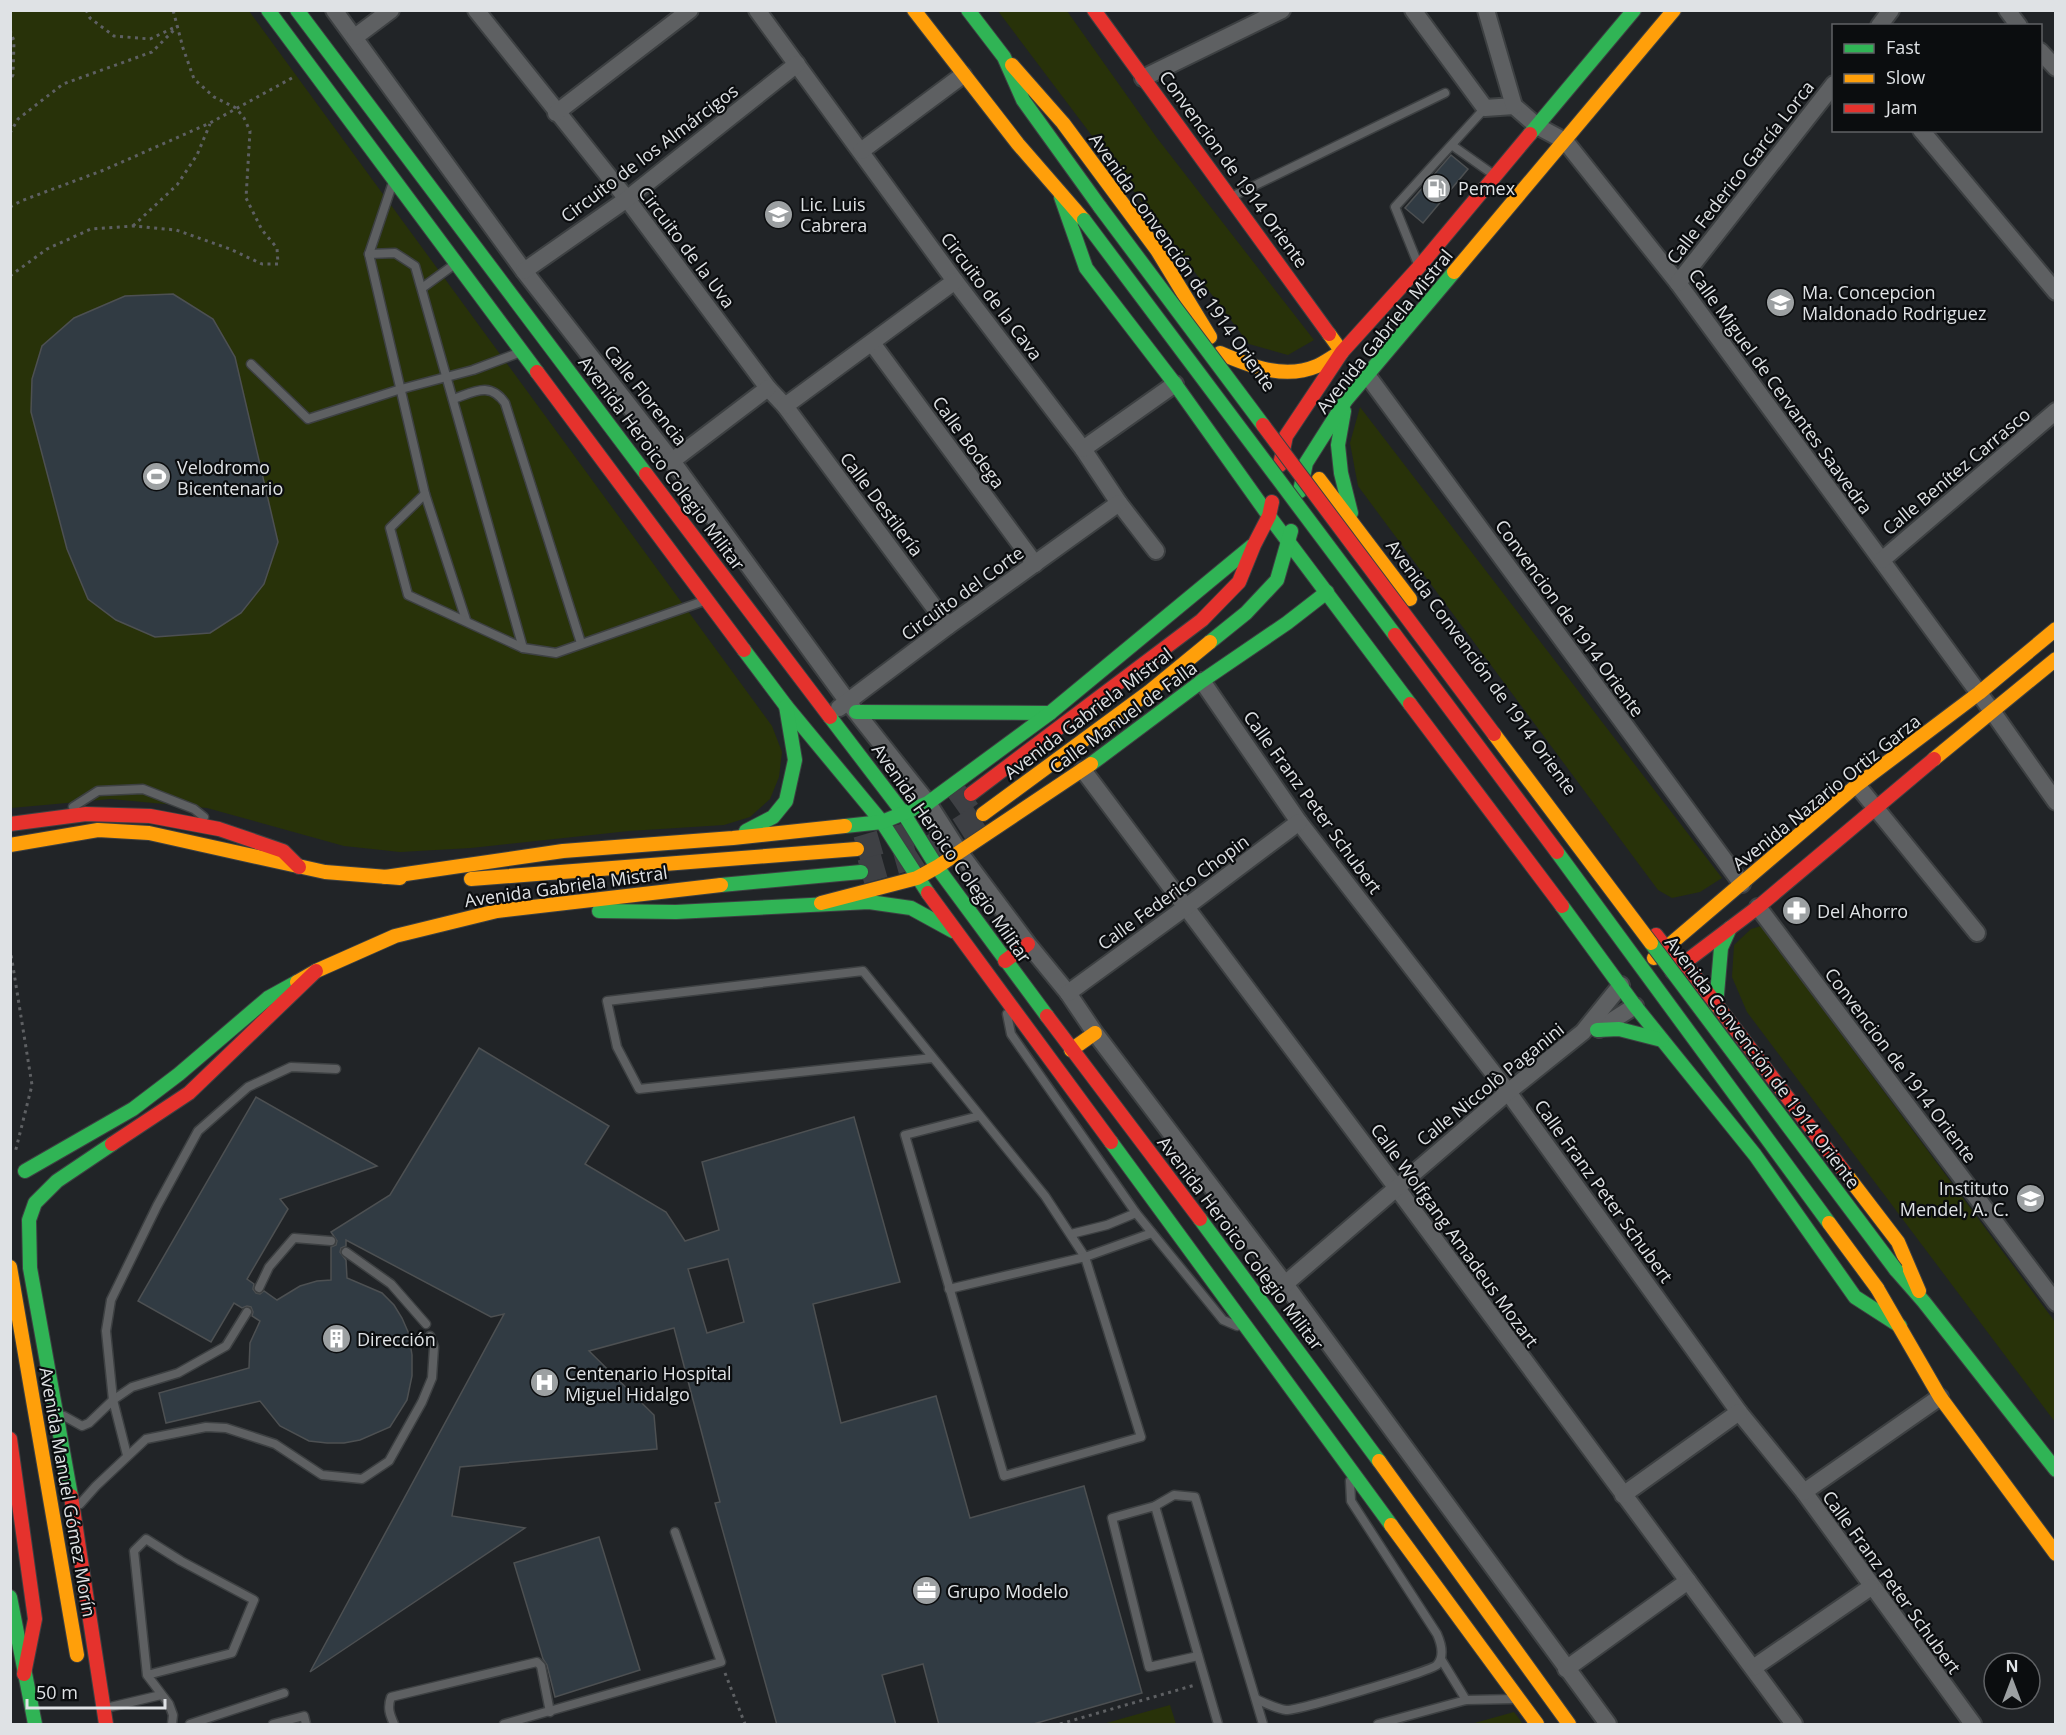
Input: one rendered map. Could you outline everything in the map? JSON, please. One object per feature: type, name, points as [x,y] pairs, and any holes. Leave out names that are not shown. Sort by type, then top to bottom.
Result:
[{"type":"street","points":[[268,10],[786,706],[882,822],[917,878],[1537,1725]]},
{"type":"street","name":"Avenida Heroico Colegio Militar","points":[[297,10],[904,814],[937,867],[1005,961],[1296,1347],[1569,1725]]},
{"type":"street","name":"Calle Florencia","points":[[334,10],[524,271],[672,460],[852,707],[928,803]]},
{"type":"street","points":[[355,37],[391,10]]},
{"type":"street","name":"Circuito de la Uva","points":[[476,10],[627,199],[768,387],[785,406]]},
{"type":"street","points":[[556,113],[690,10]]},
{"type":"street","points":[[758,10],[796,64]]},
{"type":"street","points":[[914,10],[963,75],[1084,220],[1501,776],[1877,1288],[1940,1398],[2055,1554]]},
{"type":"street","name":"Avenida Convención de 1914 Oriente","points":[[968,10],[1004,57],[1063,123],[1157,249],[1220,353],[1353,521],[1666,948],[1684,962],[1898,1242],[1924,1302]]},
{"type":"street","name":"Convencion de 1914 Oriente","points":[[1094,10],[1342,352]]},
{"type":"street","points":[[1143,78],[1282,10]]},
{"type":"street","points":[[1413,10],[1485,108],[1514,106],[1486,10]]},
{"type":"street","name":"Avenida Gabriela Mistral","points":[[971,794],[1202,620],[1239,582],[1269,516],[1286,436],[1342,352],[1419,267],[1634,10]]},
{"type":"street","name":"Avenida Gabriela Mistral","points":[[984,814],[1149,692],[1246,613],[1277,579],[1306,463],[1346,400],[1674,10]]},
{"type":"street","points":[[1880,24],[1891,10]]},
{"type":"street","points":[[2007,10],[2018,24]]},
{"type":"street","points":[[2042,53],[2055,68]]},
{"type":"street","name":"Avenida Convención de 1914 Oriente","points":[[1004,57],[1023,100],[1100,207],[1896,1270],[2049,1449],[2055,1470]]},
{"type":"street","name":"Circuito de la Cava","points":[[796,64],[955,281],[1083,449],[1156,551]]},
{"type":"street","name":"Circuito de los Almárcigos","points":[[524,271],[627,199],[796,64]]},
{"type":"street","points":[[861,151],[963,75]]},
{"type":"street","name":"Calle Federico García Lorca","points":[[1678,283],[1832,85]]},
{"type":"street","name":"Calle Miguel de Cervantes Saavedra","points":[[1514,106],[1537,126],[1565,141],[1678,283],[1979,693],[2055,801]]},
{"type":"street","points":[[1923,132],[2055,292]]},
{"type":"street","points":[[1060,194],[1086,268],[1175,384],[1269,516],[1635,1006],[1755,1155],[1855,1297],[1900,1326]]},
{"type":"street","points":[[785,406],[955,281]]},
{"type":"street","name":"Calle Bodega","points":[[872,343],[1035,564]]},
{"type":"street","points":[[1220,353],[1251,367],[1283,373],[1315,367],[1342,352]]},
{"type":"street","name":"Convencion de 1914 Oriente","points":[[1367,375],[1742,884]]},
{"type":"street","points":[[1083,449],[1175,384]]},
{"type":"street","points":[[672,460],[768,387]]},
{"type":"street","points":[[1346,400],[1338,445],[1341,473],[1353,521]]},
{"type":"street","name":"Calle Destilería","points":[[785,406],[948,626]]},
{"type":"street","name":"Calle Benítez Carrasco","points":[[1882,560],[2055,411]]},
{"type":"street","name":"Circuito del Corte","points":[[828,715],[852,707],[948,626],[1119,502]]},
{"type":"street","points":[[882,822],[928,803],[1050,713],[1254,545]]},
{"type":"street","name":"Calle Manuel de Falla","points":[[821,903],[917,878],[960,853],[1083,770],[1327,592]]},
{"type":"street","points":[[1234,621],[1287,623]]},
{"type":"street","name":"Avenida Nazario Ortiz Garza","points":[[1621,985],[1857,785],[1979,693],[2055,629]]},
{"type":"street","points":[[1635,1006],[1684,962],[1758,907],[2055,659]]},
{"type":"street","name":"Calle Franz Peter Schubert","points":[[1202,681],[1299,822],[1508,1092],[1738,1412],[1804,1492],[1973,1725]]},
{"type":"street","points":[[733,838],[773,817],[786,801],[795,760],[786,706]]},
{"type":"street","points":[[852,707],[1050,713]]},
{"type":"street","name":"Calle Wolfgang Amadeus Mozart","points":[[1083,770],[1396,1187],[1794,1725]]},
{"type":"street","points":[[1857,785],[1977,933]]},
{"type":"street","name":"Avenida Heroico Colegio Militar","points":[[928,803],[960,853],[1068,993],[1285,1284],[1608,1725]]},
{"type":"street","points":[[10,824],[86,814],[150,816],[219,829],[282,851],[299,867]]},
{"type":"street","name":"Avenida Gabriela Mistral","points":[[385,877],[563,851],[733,838],[882,822]]},
{"type":"street","name":"Calle Federico Chopin","points":[[1068,993],[1299,822]]},
{"type":"street","name":"Avenida Gabriela Mistral","points":[[10,845],[98,830],[149,832],[325,872],[448,880],[857,849]]},
{"type":"street","name":"Avenida Gabriela Mistral","points":[[21,1166],[132,1109],[179,1074],[268,999],[316,971],[395,936],[497,911],[678,889],[861,872]]},
{"type":"street","points":[[497,911],[676,912],[869,902],[911,908],[961,936]]},
{"type":"street","name":"Convencion de 1914 Oriente","points":[[1758,907],[2055,1303]]},
{"type":"street","points":[[1716,1006],[1721,948],[1730,928]]},
{"type":"street","points":[[1005,961],[1028,944]]},
{"type":"street","points":[[106,1725],[74,1510],[30,1268],[29,1220],[35,1203],[45,1191],[189,1093],[316,971]]},
{"type":"street","name":"Calle Niccolò Paganini","points":[[1590,1031],[1621,985]]},
{"type":"street","name":"Calle Niccolò Paganini","points":[[1285,1284],[1508,1092],[1590,1031],[1635,1006]]},
{"type":"street","points":[[1590,1031],[1619,1029],[1662,1040]]},
{"type":"street","points":[[1071,1050],[1095,1032]]},
{"type":"street","name":"Avenida Manuel Gómez Morín","points":[[10,1267],[79,1667]]},
{"type":"street","points":[[17,1298],[30,1268]]},
{"type":"street","points":[[22,1326],[45,1348]]},
{"type":"street","points":[[1804,1492],[1940,1398]]},
{"type":"street","points":[[1623,1495],[1738,1412]]},
{"type":"street","points":[[10,1439],[35,1619],[24,1674]]},
{"type":"street","points":[[64,1575],[86,1587]]},
{"type":"street","points":[[1566,1669],[1688,1581]]},
{"type":"street","points":[[1753,1668],[1871,1587]]},
{"type":"street","points":[[10,1597],[35,1725]]},
{"type":"lane","points":[[1230,198],[1445,93]]},
{"type":"lane","points":[[1419,267],[1395,207],[1453,146],[1485,108]]},
{"type":"lane","points":[[1453,146],[1494,175]]},
{"type":"lane","points":[[394,179],[369,254],[425,494],[466,620]]},
{"type":"lane","points":[[369,254],[395,254],[415,266],[523,648]]},
{"type":"lane","points":[[422,288],[457,263]]},
{"type":"lane","points":[[251,364],[308,419],[401,389],[447,377],[523,351]]},
{"type":"lane","points":[[453,399],[485,389],[498,393],[505,403],[581,643]]},
{"type":"lane","points":[[425,494],[390,528],[408,595],[523,648],[556,652],[708,599]]},
{"type":"lane","points":[[55,818],[98,791],[143,789],[194,809],[219,829]]},
{"type":"lane","points":[[933,1058],[639,1089],[617,1047],[607,1001],[863,971],[1045,1196],[1085,1257],[1142,1437],[1004,1476],[905,1135],[979,1116]]},
{"type":"lane","points":[[1002,992],[1011,1034],[1136,1213],[1223,1320],[1251,1333]]},
{"type":"lane","points":[[127,1455],[113,1400],[106,1331],[111,1300],[157,1206],[198,1131],[248,1087],[291,1067],[336,1069]]},
{"type":"lane","points":[[1071,1234],[1107,1225],[1136,1213]]},
{"type":"lane","points":[[949,1289],[1085,1257],[1152,1233]]},
{"type":"lane","points":[[259,1288],[269,1267],[294,1238],[331,1241]]},
{"type":"lane","points":[[346,1252],[391,1284],[426,1324]]},
{"type":"lane","points":[[56,1410],[82,1426],[89,1423],[113,1400],[132,1387],[178,1373],[226,1346],[247,1312]]},
{"type":"lane","points":[[74,1510],[127,1455],[146,1439],[206,1427],[226,1428],[275,1443],[322,1475],[362,1479],[389,1461],[422,1402],[432,1378],[434,1347],[430,1336]]},
{"type":"lane","points":[[1256,1699],[1287,1710],[1393,1682],[1436,1666],[1441,1659],[1442,1645],[1437,1634],[1351,1502],[1349,1468]]},
{"type":"lane","points":[[1198,1656],[1149,1667],[1112,1518],[1155,1506],[1174,1495],[1195,1497],[1263,1725]]},
{"type":"lane","points":[[1155,1506],[1218,1725]]},
{"type":"lane","points":[[504,1725],[721,1662],[675,1532]]},
{"type":"lane","points":[[147,1675],[232,1653],[254,1600],[181,1561],[146,1539],[134,1551],[147,1675],[169,1704],[173,1715],[172,1725]]},
{"type":"lane","points":[[1441,1659],[1466,1700]]},
{"type":"lane","points":[[394,1725],[388,1703],[391,1697],[537,1662],[541,1666],[550,1712]]},
{"type":"lane","points":[[190,1725],[284,1693]]},
{"type":"lane","points":[[104,1708],[161,1695]]},
{"type":"lane","points":[[1378,1725],[1466,1700],[1519,1699]]},
{"type":"lane","points":[[273,1725],[304,1716],[306,1725]]},
{"type":"path","points":[[86,10],[90,18],[114,36],[150,39],[178,26]]},
{"type":"path","points":[[10,276],[47,249],[91,229],[133,226],[176,231],[230,249],[262,264],[278,264],[277,248],[262,231],[246,198],[250,131],[236,108],[214,97],[194,79],[173,10]]},
{"type":"path","points":[[10,133],[18,119],[63,84],[152,52],[178,26]]},
{"type":"path","points":[[10,30],[14,41],[13,75],[10,80]]},
{"type":"path","points":[[10,207],[104,170],[210,123],[311,67]]},
{"type":"path","points":[[133,226],[177,185],[198,155],[210,123]]},
{"type":"path","points":[[10,948],[32,1085],[14,1150],[21,1166]]},
{"type":"path","points":[[721,1662],[745,1725]]},
{"type":"path","points":[[1060,1725],[1205,1682]]},
{"type":"green space","points":[[10,11],[249,11],[772,726],[782,752],[779,777],[770,799],[750,817],[724,825],[629,831],[471,848],[400,852],[344,846],[207,808],[111,799],[11,808]]},
{"type":"green space","points":[[998,11],[1067,11],[1157,138],[1314,340],[1288,355],[1249,344]]},
{"type":"green space","points":[[1360,407],[1722,878],[1700,892],[1672,898],[1658,890],[1358,486],[1350,443]]},
{"type":"green space","points":[[1761,926],[2055,1322],[2055,1422],[1747,1012],[1732,977],[1734,945],[1751,929]]},
{"type":"green space","points":[[1170,1705],[1176,1724],[1103,1724]]},
{"type":"green space","points":[[1514,1712],[1523,1724],[1471,1724]]},
{"type":"building","name":"Pemex","points":[[1451,155],[1468,169],[1423,223],[1405,208]]},
{"type":"building","name":"Velodromo Bicentenario","points":[[173,294],[213,319],[235,357],[278,542],[264,584],[241,613],[210,633],[155,637],[116,620],[88,599],[67,549],[31,412],[32,379],[42,346],[74,318],[125,296]]},
{"type":"building","points":[[479,1048],[609,1126],[585,1164],[666,1212],[685,1241],[719,1230],[702,1162],[854,1117],[900,1282],[813,1304],[841,1423],[936,1396],[970,1518],[1084,1486],[1142,1693],[1030,1725],[939,1725],[923,1664],[882,1675],[896,1725],[777,1725],[715,1503],[720,1502],[674,1328],[589,1351],[654,1415],[657,1449],[460,1467],[452,1516],[525,1528],[310,1672],[504,1314],[491,1317],[346,1240],[346,1246],[341,1248],[340,1252],[346,1260],[347,1278],[382,1293],[394,1305],[402,1318],[412,1341],[410,1342],[412,1376],[407,1400],[390,1427],[360,1440],[327,1443],[309,1441],[280,1426],[260,1401],[166,1423],[159,1393],[249,1368],[250,1343],[260,1321],[252,1316],[251,1307],[242,1308],[234,1303],[211,1342],[138,1301],[256,1097],[377,1166],[280,1199],[288,1209],[247,1279],[254,1284],[253,1289],[256,1293],[260,1294],[264,1291],[277,1300],[300,1286],[331,1280],[331,1247],[336,1245],[337,1241],[331,1232],[390,1195]],"holes":[[[728,1259],[744,1322],[707,1333],[688,1269]]]},
{"type":"building","points":[[599,1537],[640,1670],[555,1697],[514,1563]]},
{"type":"tunnel","points":[[857,849],[919,831],[971,794]]},
{"type":"tunnel","points":[[861,872],[917,856],[983,814]]},
{"type":"traffic: fast","points":[[268,10],[537,372]]},
{"type":"traffic: fast","points":[[297,10],[646,474]]},
{"type":"traffic: fast","points":[[968,10],[1004,57],[1023,100],[1100,207]]},
{"type":"traffic: fast","points":[[1530,134],[1634,10]]},
{"type":"traffic: fast","points":[[1061,197],[1086,268],[1175,384],[1269,516],[1410,704]]},
{"type":"traffic: fast","points":[[1100,207],[1263,425]]},
{"type":"traffic: fast","points":[[1084,220],[1395,635]]},
{"type":"traffic: fast","points":[[1300,491],[1306,463],[1346,400],[1454,272]]},
{"type":"traffic: fast","points":[[1344,411],[1338,445],[1341,473],[1351,513]]},
{"type":"traffic: fast","points":[[1210,642],[1246,613],[1277,580],[1291,531]]},
{"type":"traffic: fast","points":[[845,826],[882,822],[928,803],[1050,713],[1252,546]]},
{"type":"traffic: fast","points":[[1091,764],[1327,592]]},
{"type":"traffic: fast","points":[[744,650],[786,706],[882,822],[928,893]]},
{"type":"traffic: fast","points":[[746,831],[773,817],[786,801],[795,760],[786,706]]},
{"type":"traffic: fast","points":[[856,712],[1050,713]]},
{"type":"traffic: fast","points":[[830,717],[904,814],[937,867],[1047,1016]]},
{"type":"traffic: fast","points":[[1557,852],[1829,1223]]},
{"type":"traffic: fast","points":[[721,885],[861,872]]},
{"type":"traffic: fast","points":[[599,911],[676,912],[869,902],[911,908],[953,931]]},
{"type":"traffic: fast","points":[[1562,906],[1635,1006],[1755,1155],[1855,1297],[1900,1326]]},
{"type":"traffic: fast","points":[[1716,1006],[1721,948],[1730,928]]},
{"type":"traffic: fast","points":[[1651,943],[1896,1270]]},
{"type":"traffic: fast","points":[[25,1171],[133,1109],[179,1074],[268,998],[297,982]]},
{"type":"traffic: fast","points":[[1597,1030],[1619,1029],[1662,1040]]},
{"type":"traffic: fast","points":[[1111,1142],[1391,1525]]},
{"type":"traffic: fast","points":[[71,1496],[30,1268],[29,1220],[35,1203],[57,1181],[112,1144]]},
{"type":"traffic: fast","points":[[1200,1219],[1379,1461]]},
{"type":"traffic: fast","points":[[1896,1270],[1924,1302],[2056,1470]]},
{"type":"traffic: fast","points":[[10,1597],[35,1724]]},
{"type":"traffic: slow","points":[[914,10],[1018,144],[1084,220]]},
{"type":"traffic: slow","points":[[1454,272],[1674,10]]},
{"type":"traffic: slow","points":[[1012,65],[1063,123],[1157,250],[1210,337]]},
{"type":"traffic: slow","points":[[1220,353],[1267,370],[1292,372],[1305,370],[1342,352],[1329,334]]},
{"type":"traffic: slow","points":[[1319,479],[1410,599]]},
{"type":"traffic: slow","points":[[1654,958],[1857,785],[1979,693],[2056,629]]},
{"type":"traffic: slow","points":[[983,814],[1149,692],[1210,642]]},
{"type":"traffic: slow","points":[[1934,759],[2056,659]]},
{"type":"traffic: slow","points":[[1494,734],[1651,943]]},
{"type":"traffic: slow","points":[[821,903],[917,878],[1091,764]]},
{"type":"traffic: slow","points":[[385,877],[563,851],[733,838],[845,826]]},
{"type":"traffic: slow","points":[[10,845],[98,830],[149,833],[325,872],[400,878]]},
{"type":"traffic: slow","points":[[471,879],[857,849]]},
{"type":"traffic: slow","points":[[297,982],[316,971],[395,936],[497,911],[721,885]]},
{"type":"traffic: slow","points":[[1071,1050],[1095,1033]]},
{"type":"traffic: slow","points":[[1846,1174],[1898,1242],[1919,1291]]},
{"type":"traffic: slow","points":[[1829,1223],[1877,1288]]},
{"type":"traffic: slow","points":[[10,1267],[77,1655]]},
{"type":"traffic: slow","points":[[1877,1288],[1940,1397],[2056,1554]]},
{"type":"traffic: slow","points":[[1379,1461],[1569,1724]]},
{"type":"traffic: slow","points":[[1391,1525],[1537,1724]]},
{"type":"traffic: jam","points":[[1094,10],[1329,334]]},
{"type":"traffic: jam","points":[[1280,465],[1286,436],[1342,352],[1419,267],[1530,134]]},
{"type":"traffic: jam","points":[[537,372],[744,650]]},
{"type":"traffic: jam","points":[[1263,425],[1494,734]]},
{"type":"traffic: jam","points":[[646,474],[830,717]]},
{"type":"traffic: jam","points":[[971,794],[1202,620],[1239,582],[1269,516],[1272,502]]},
{"type":"traffic: jam","points":[[1395,635],[1557,852]]},
{"type":"traffic: jam","points":[[1410,704],[1562,906]]},
{"type":"traffic: jam","points":[[1672,972],[1758,907],[1934,759]]},
{"type":"traffic: jam","points":[[10,824],[86,814],[150,816],[219,829],[283,851],[299,867]]},
{"type":"traffic: jam","points":[[928,893],[1111,1142]]},
{"type":"traffic: jam","points":[[1656,935],[1666,948],[1684,962],[1846,1174]]},
{"type":"traffic: jam","points":[[1005,961],[1028,944]]},
{"type":"traffic: jam","points":[[112,1144],[189,1093],[316,971]]},
{"type":"traffic: jam","points":[[1047,1016],[1200,1219]]},
{"type":"traffic: jam","points":[[10,1439],[35,1619],[24,1674]]},
{"type":"traffic: jam","points":[[71,1496],[106,1724]]},
{"type":"place","name":"Pemex","points":[[1437,188]]},
{"type":"place","name":"Lic. Luis Cabrera","points":[[779,214]]},
{"type":"place","name":"Ma. Concepcion Maldonado Rodriguez","points":[[1781,302]]},
{"type":"place","name":"Velodromo Bicentenario","points":[[156,477]]},
{"type":"place","name":"Del Ahorro","points":[[1796,911]]},
{"type":"place","name":"Instituto Mendel, A. C.","points":[[2030,1198]]},
{"type":"place","name":"Dirección","points":[[336,1339]]},
{"type":"place","name":"Centenario Hospital Miguel Hidalgo","points":[[544,1383]]},
{"type":"place","name":"Grupo Modelo","points":[[926,1591]]}]
